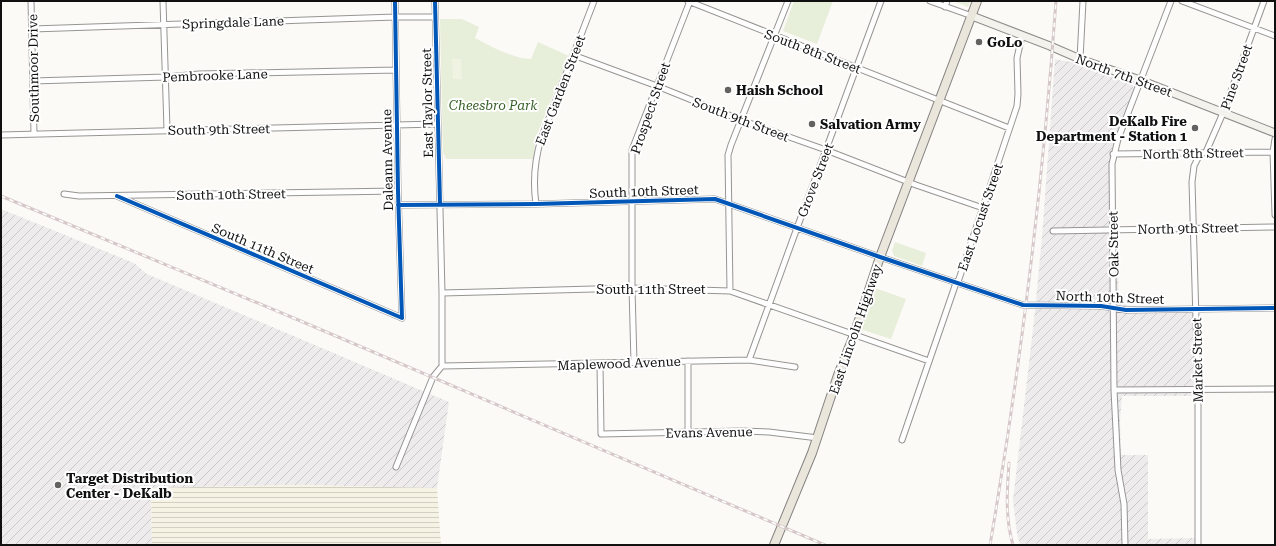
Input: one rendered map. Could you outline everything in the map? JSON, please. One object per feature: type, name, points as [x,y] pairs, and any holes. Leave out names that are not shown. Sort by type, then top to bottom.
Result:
[{"type":"main road","name":"East Lincoln Highway","points":[[774,545],[818,438],[838,374],[854,335],[880,257],[977,1]]},
{"type":"street","name":"Southmoor Drive","points":[[31,1],[34,134]]},
{"type":"street","points":[[163,1],[167,130]]},
{"type":"street","name":"Daleann Avenue","points":[[395,1],[398,205],[402,318]]},
{"type":"street","name":"East Taylor Street","points":[[434,1],[442,293],[442,366]]},
{"type":"street","name":"East Garden Street","points":[[536,204],[536,154],[544,129],[594,1]]},
{"type":"street","name":"South 8th Street","points":[[689,1],[774,36],[940,99]]},
{"type":"street","name":"Prospect Street","points":[[634,363],[632,288],[632,150],[689,1]]},
{"type":"street","points":[[730,290],[728,155],[788,1]]},
{"type":"street","name":"Grove Street","points":[[750,360],[881,1]]},
{"type":"street","points":[[930,1],[972,16]]},
{"type":"street","points":[[945,7],[947,1]]},
{"type":"street","points":[[1080,59],[1083,1]]},
{"type":"street","name":"Oak Street","points":[[1125,545],[1124,504],[1118,470],[1114,390],[1114,229],[1112,164],[1118,140],[1171,1]]},
{"type":"street","points":[[1182,1],[1275,36]]},
{"type":"street","name":"Pine Street","points":[[1206,152],[1224,113],[1264,1]]},
{"type":"street","name":"Springdale Lane","points":[[32,28],[395,16],[435,17]]},
{"type":"street","name":"North 7th Street","points":[[972,16],[1080,59],[1140,80],[1275,133]]},
{"type":"street","name":"East Locust Street","points":[[902,440],[956,283],[959,279],[1018,102],[1017,58],[1022,36]]},
{"type":"street","name":"South 9th Street","points":[[573,55],[657,86],[741,120],[826,150],[909,183]]},
{"type":"street","name":"Pembrooke Lane","points":[[33,81],[166,77],[199,74],[396,70]]},
{"type":"street","points":[[940,99],[1010,128]]},
{"type":"street","name":"South 9th Street","points":[[1,134],[437,124]]},
{"type":"street","points":[[1275,139],[1273,152],[1275,215]]},
{"type":"street","name":"North 8th Street","points":[[1114,154],[1273,152]]},
{"type":"street","name":"Market Street","points":[[1198,545],[1198,390],[1193,228],[1193,172],[1200,154]]},
{"type":"street","points":[[909,183],[983,208]]},
{"type":"street","name":"South 10th Street","points":[[64,194],[79,196],[117,196],[398,191]]},
{"type":"street","name":"South 11th Street","points":[[117,196],[402,318]]},
{"type":"street","name":"South 10th Street","points":[[398,205],[536,204],[715,199],[880,257]]},
{"type":"street","name":"North 9th Street","points":[[1053,231],[1275,227]]},
{"type":"street","name":"North 10th Street","points":[[880,257],[1023,305],[1101,306],[1126,310],[1275,308]]},
{"type":"street","name":"South 11th Street","points":[[442,293],[632,288],[730,290],[929,361]]},
{"type":"street","name":"Maplewood Avenue","points":[[442,366],[750,360],[795,367]]},
{"type":"street","points":[[688,361],[688,433]]},
{"type":"street","name":"Evans Avenue","points":[[600,364],[601,434],[742,431],[769,432],[818,438]]},
{"type":"street","points":[[396,467],[431,382],[442,366]]},
{"type":"street","points":[[1114,390],[1275,389]]},
{"type":"shaded area","points":[[1055,59],[1076,63],[1133,85],[1133,91],[1112,147],[1115,180],[1119,304],[1141,307],[1193,306],[1194,396],[1122,396],[1120,421],[1121,455],[1148,455],[1148,539],[1196,538],[1196,545],[1020,545],[1017,534],[1013,500],[1042,237]]},
{"type":"shaded area","points":[[1,209],[134,263],[147,274],[449,402],[437,488],[297,485],[151,488],[152,545],[1,545]]},
{"type":"shaded area","points":[[297,485],[437,488],[441,545],[152,545],[151,488]]},
{"type":"green space","points":[[794,1],[833,1],[817,44],[783,31]]},
{"type":"green space","points":[[953,1],[971,1],[968,7]]},
{"type":"green space","name":"Cheesbro Park","points":[[440,19],[462,19],[479,27],[475,38],[502,52],[517,57],[531,59],[538,42],[569,56],[536,137],[533,159],[446,159],[443,152]]},
{"type":"green space","points":[[452,59],[461,59],[462,79],[453,79]]},
{"type":"green space","points":[[895,242],[926,253],[922,266],[894,256],[892,250]]},
{"type":"green space","points":[[875,288],[906,299],[891,339],[860,329]]},
{"type":"railway","points":[[990,545],[1012,410],[1030,274],[1045,137],[1056,1]]},
{"type":"railway","points":[[1,196],[296,319],[825,545]]},
{"type":"railway","points":[[1009,463],[1007,494],[1008,515],[1010,535],[1013,545]]},
{"type":"cycle path","points":[[117,196],[402,318],[395,1]]},
{"type":"cycle path","points":[[435,1],[440,204]]},
{"type":"cycle path","points":[[398,205],[536,204],[715,199],[1023,305],[1101,306],[1126,310],[1275,308]]},
{"type":"place","name":"GoLo","points":[[979,42]]},
{"type":"place","name":"Haish School","points":[[728,90]]},
{"type":"place","name":"Salvation Army","points":[[812,124]]},
{"type":"place","name":"DeKalb Fire Department - Station 1","points":[[1195,128]]},
{"type":"place","name":"Target Distribution Center - DeKalb","points":[[58,485]]}]
